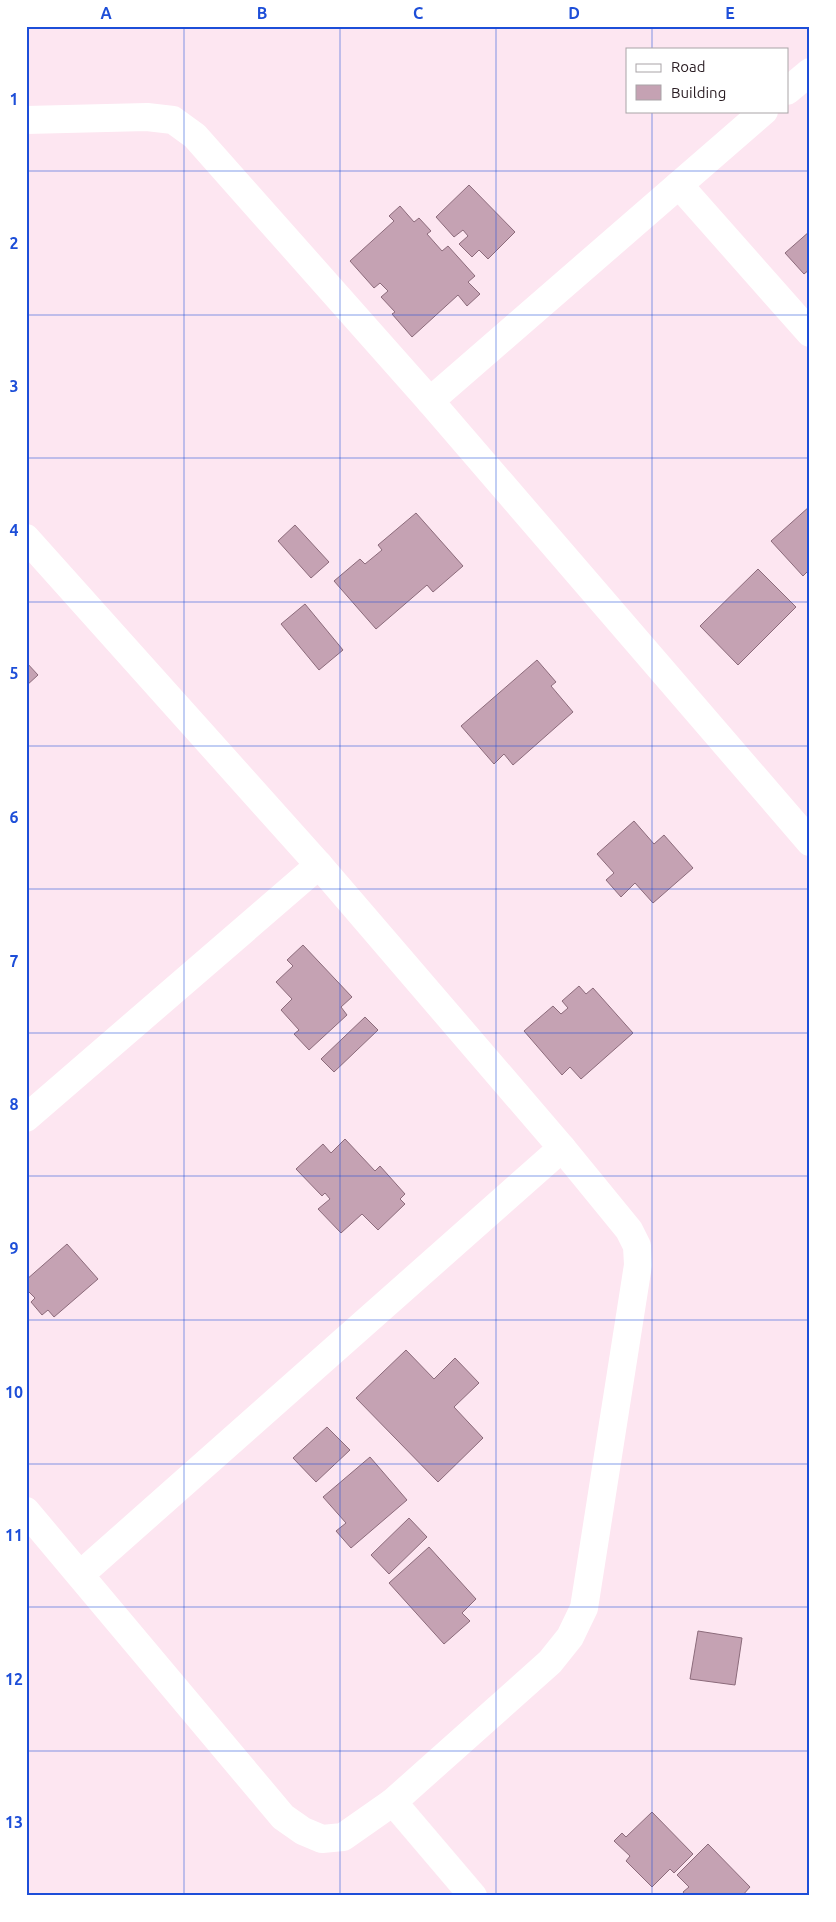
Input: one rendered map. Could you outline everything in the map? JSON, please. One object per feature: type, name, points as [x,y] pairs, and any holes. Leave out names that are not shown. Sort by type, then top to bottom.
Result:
[{"type":"street","points":[[788,90],[810,72]]},
{"type":"street","points":[[430,401],[763,112]]},
{"type":"street","points":[[26,120],[147,117],[173,120],[195,136],[430,401],[810,842]]},
{"type":"street","points":[[679,184],[810,333]]},
{"type":"street","points":[[26,538],[319,865],[562,1148],[630,1230],[637,1246],[638,1265],[584,1608],[570,1637],[550,1662],[394,1802],[343,1837],[322,1839],[303,1831],[283,1817],[26,1510]]},
{"type":"street","points":[[28,1112],[319,865]]},
{"type":"street","points":[[81,1574],[562,1148]]},
{"type":"street","points":[[394,1802],[473,1896]]},
{"type":"building","points":[[469,185],[515,232],[488,259],[479,250],[472,257],[459,244],[468,236],[463,230],[454,237],[436,217]]},
{"type":"building","points":[[400,206],[414,222],[419,218],[431,231],[427,234],[442,251],[448,246],[475,276],[468,282],[480,294],[467,306],[458,295],[412,337],[392,314],[395,312],[381,297],[388,291],[380,283],[374,288],[350,261],[394,221],[389,216]]},
{"type":"building","points":[[810,231],[810,269],[804,274],[785,253]]},
{"type":"building","points":[[810,506],[810,575],[807,572],[803,576],[771,541]]},
{"type":"building","points":[[416,513],[463,566],[433,592],[427,585],[376,629],[334,581],[360,559],[365,564],[382,550],[378,545]]},
{"type":"building","points":[[295,525],[329,562],[311,578],[278,541]]},
{"type":"building","points":[[758,569],[796,607],[738,665],[700,626]]},
{"type":"building","points":[[305,604],[343,650],[319,670],[281,624]]},
{"type":"building","points":[[537,660],[556,682],[551,686],[573,712],[513,765],[504,754],[494,764],[461,726]]},
{"type":"building","points":[[26,662],[38,675],[26,686]]},
{"type":"building","points":[[634,821],[654,844],[664,835],[693,868],[653,903],[635,883],[621,897],[606,880],[614,873],[597,854]]},
{"type":"building","points":[[303,945],[352,997],[341,1007],[347,1015],[309,1050],[294,1034],[299,1030],[281,1010],[292,999],[276,982],[293,966],[287,960]]},
{"type":"building","points":[[579,986],[586,994],[593,988],[633,1033],[581,1079],[570,1067],[562,1075],[524,1031],[553,1006],[561,1014],[568,1008],[562,1001]]},
{"type":"building","points":[[365,1017],[378,1030],[334,1072],[321,1059]]},
{"type":"building","points":[[345,1139],[375,1171],[380,1166],[405,1194],[400,1199],[405,1204],[378,1230],[362,1214],[341,1233],[318,1209],[330,1199],[325,1193],[322,1196],[296,1169],[323,1144],[331,1153]]},
{"type":"building","points":[[67,1244],[98,1279],[54,1317],[48,1310],[42,1315],[31,1302],[35,1298],[26,1289],[26,1280]]},
{"type":"building","points":[[406,1350],[434,1379],[455,1358],[479,1383],[454,1407],[483,1438],[438,1482],[356,1398]]},
{"type":"building","points":[[327,1427],[350,1450],[316,1482],[293,1458]]},
{"type":"building","points":[[370,1457],[407,1500],[351,1548],[336,1531],[346,1523],[323,1497]]},
{"type":"building","points":[[409,1518],[427,1537],[389,1574],[371,1555]]},
{"type":"building","points":[[429,1547],[476,1599],[462,1613],[470,1621],[444,1644],[389,1583]]},
{"type":"building","points":[[698,1631],[742,1638],[735,1685],[690,1679]]},
{"type":"building","points":[[652,1812],[693,1854],[674,1873],[670,1869],[652,1887],[626,1861],[630,1856],[614,1841],[622,1833],[626,1837]]},
{"type":"building","points":[[708,1844],[750,1887],[742,1896],[686,1896],[683,1892],[689,1887],[677,1875]]}]
